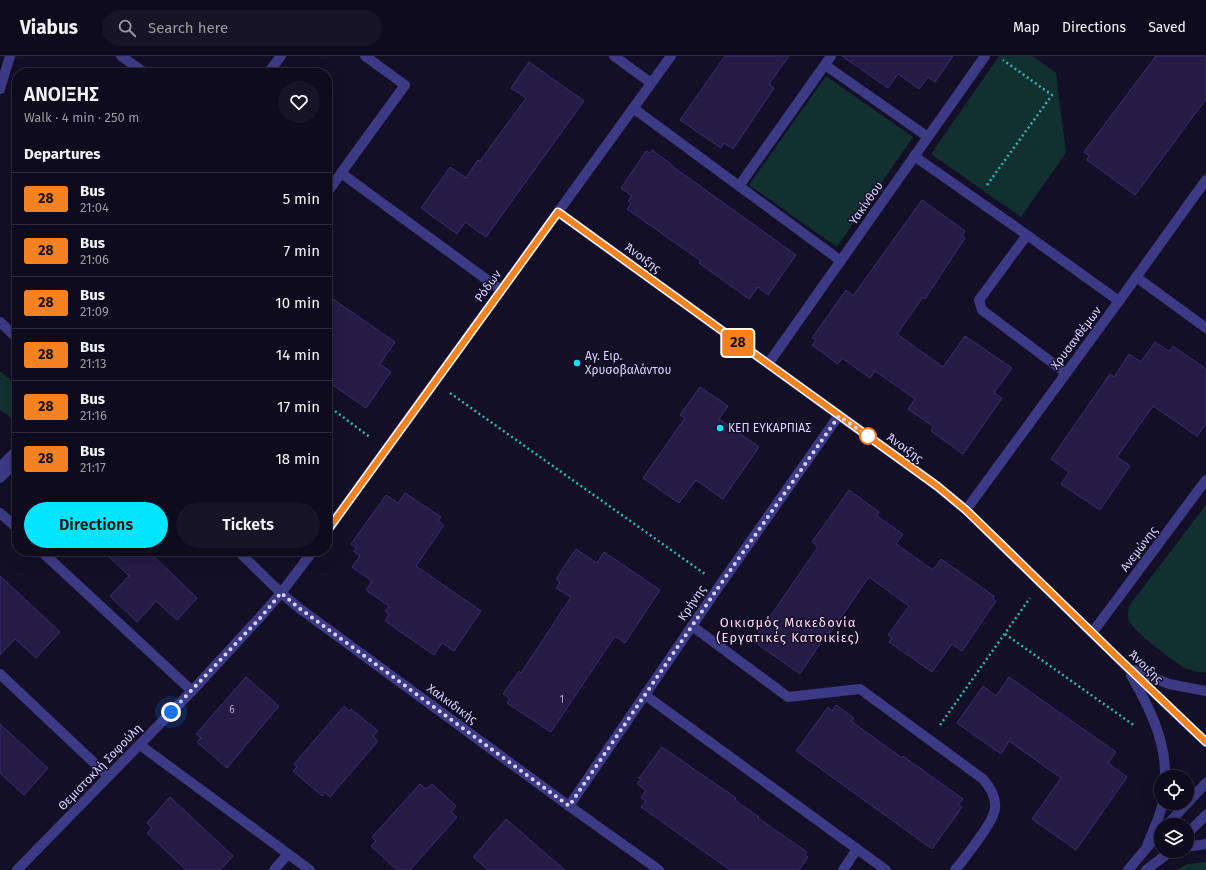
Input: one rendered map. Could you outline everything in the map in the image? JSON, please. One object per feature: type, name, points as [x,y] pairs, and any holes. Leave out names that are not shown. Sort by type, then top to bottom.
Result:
[{"type":"street","points":[[0,89],[10,56]]},
{"type":"street","points":[[121,56],[138,68]]},
{"type":"street","points":[[272,68],[281,56]]},
{"type":"street","points":[[332,185],[405,85],[365,56]]},
{"type":"street","points":[[614,56],[651,83]]},
{"type":"street","name":"Ρόδων","points":[[332,524],[671,56]]},
{"type":"street","points":[[739,186],[831,56]]},
{"type":"street","name":"Υακίνθου","points":[[768,364],[985,56]]},
{"type":"street","points":[[825,65],[928,137]]},
{"type":"street","points":[[633,108],[841,261]]},
{"type":"street","points":[[914,156],[1027,235],[1119,302]]},
{"type":"street","points":[[341,173],[501,290]]},
{"type":"street","name":"Χρυσανθέμων","points":[[966,510],[1119,302],[1206,180]]},
{"type":"street","name":"Άνοιξης","points":[[558,212],[937,486],[966,510],[1206,742]]},
{"type":"street","points":[[1027,235],[979,300],[982,310],[1066,373]]},
{"type":"street","points":[[1136,277],[1206,328]]},
{"type":"street","points":[[0,322],[12,333]]},
{"type":"street","name":"Κρήνης","points":[[569,806],[720,585],[839,416]]},
{"type":"street","points":[[0,467],[12,455]]},
{"type":"street","points":[[0,478],[12,466]]},
{"type":"street","name":"Ανεμώνης","points":[[1092,633],[1206,480]]},
{"type":"street","points":[[0,512],[12,523]]},
{"type":"street","points":[[46,556],[192,691]]},
{"type":"street","name":"Χαλκιδικής","points":[[243,556],[281,593],[299,608],[569,806],[659,870]]},
{"type":"street","points":[[281,593],[309,556]]},
{"type":"street","name":"Θεμιστοκλή Σοφούλη","points":[[17,870],[192,691],[281,593]]},
{"type":"street","points":[[692,626],[788,697],[860,689],[983,779],[989,786],[995,799],[995,812],[990,823],[955,870]]},
{"type":"street","points":[[1127,666],[1169,684],[1206,691]]},
{"type":"street","points":[[1127,666],[1153,718],[1162,746],[1164,770]]},
{"type":"street","points":[[0,674],[108,776]]},
{"type":"street","points":[[645,695],[886,870]]},
{"type":"street","points":[[140,745],[310,870]]},
{"type":"street","points":[[1174,818],[1206,783]]},
{"type":"street","points":[[1146,848],[1161,810]]},
{"type":"street","points":[[1194,827],[1206,815]]},
{"type":"street","points":[[1128,870],[1154,839]]},
{"type":"street","points":[[1194,846],[1206,844]]},
{"type":"street","points":[[843,870],[857,849]]},
{"type":"street","points":[[274,870],[288,854]]},
{"type":"street","points":[[1146,870],[1162,858]]},
{"type":"path","points":[[977,200],[1052,95],[996,56]]},
{"type":"path","points":[[435,382],[720,585]]},
{"type":"path","points":[[332,409],[386,449]]},
{"type":"path","points":[[930,740],[1041,583]]},
{"type":"path","points":[[1005,634],[1162,746]]},
{"type":"green space","points":[[999,56],[1033,56],[1056,73],[1066,153],[1021,217],[931,154]]},
{"type":"green space","points":[[826,76],[913,137],[837,247],[749,185]]},
{"type":"green space","points":[[0,371],[12,381],[12,418],[0,410]]},
{"type":"green space","points":[[1206,505],[1206,673],[1187,669],[1165,655],[1146,640],[1132,626],[1128,616],[1129,606]]},
{"type":"green space","points":[[1206,862],[1206,870],[1176,870],[1188,864]]},
{"type":"building","points":[[725,56],[789,56],[769,84],[774,88],[733,149],[724,143],[721,148],[680,120]]},
{"type":"building","points":[[842,56],[953,56],[935,82],[928,77],[919,89],[898,74],[888,88]]},
{"type":"building","points":[[1156,56],[1206,56],[1206,99],[1135,195],[1087,160],[1089,156],[1084,152]]},
{"type":"building","points":[[529,62],[584,101],[486,237],[465,222],[457,234],[421,208],[450,167],[466,178],[478,160],[480,161],[526,98],[511,88]]},
{"type":"building","points":[[652,150],[796,255],[768,295],[758,287],[749,299],[699,263],[701,261],[627,209],[631,203],[628,201],[632,196],[621,188],[646,151],[650,153]]},
{"type":"building","points":[[922,200],[965,231],[962,236],[965,238],[925,299],[923,297],[897,334],[943,367],[965,336],[1012,368],[994,393],[1002,398],[963,454],[931,431],[934,427],[908,409],[915,399],[875,371],[870,378],[842,358],[838,364],[812,345],[816,340],[812,338],[846,290],[853,296]]},
{"type":"building","points":[[332,298],[395,342],[380,364],[391,372],[366,408],[332,384]]},
{"type":"building","points":[[1155,342],[1169,351],[1173,346],[1206,369],[1206,424],[1197,436],[1153,406],[1117,457],[1130,466],[1100,510],[1061,484],[1069,472],[1051,459],[1110,374],[1114,377],[1129,354],[1141,362]]},
{"type":"building","points":[[700,387],[728,406],[719,419],[759,447],[723,499],[696,480],[679,503],[643,478],[685,418],[680,415]]},
{"type":"building","points":[[849,490],[879,512],[877,516],[903,534],[896,544],[933,570],[941,559],[994,596],[993,599],[996,601],[962,651],[952,644],[932,672],[889,642],[892,638],[888,635],[909,606],[869,577],[830,633],[828,632],[800,674],[753,641],[818,547],[812,542]]},
{"type":"building","points":[[405,493],[441,517],[438,521],[444,525],[416,566],[481,611],[454,651],[442,643],[434,655],[385,621],[389,614],[385,611],[389,606],[366,590],[372,581],[352,567],[360,556],[354,552],[356,548],[351,544],[386,495],[398,503]]},
{"type":"building","points":[[576,549],[597,563],[604,552],[660,590],[625,643],[615,636],[551,732],[507,703],[510,699],[503,694],[519,671],[521,673],[571,597],[556,588],[560,582],[556,579]]},
{"type":"building","points":[[108,556],[153,556],[197,598],[177,620],[156,601],[137,622],[110,596],[129,576]]},
{"type":"building","points":[[0,576],[60,632],[36,658],[15,639],[0,655]]},
{"type":"building","points":[[246,677],[279,706],[227,768],[197,742],[201,738],[196,734]]},
{"type":"building","points":[[1009,677],[1116,752],[1108,763],[1127,777],[1076,850],[1032,819],[1061,778],[1009,741],[1001,754],[957,723],[983,686],[996,696]]},
{"type":"building","points":[[836,705],[854,718],[851,721],[902,758],[903,756],[963,799],[958,805],[962,807],[932,849],[796,751],[828,707],[832,711]]},
{"type":"building","points":[[344,706],[349,711],[351,709],[378,731],[373,736],[378,741],[330,797],[325,792],[322,796],[293,771],[297,767],[294,764]]},
{"type":"building","points":[[0,724],[48,768],[24,795],[0,773]]},
{"type":"building","points":[[662,747],[736,798],[735,800],[759,817],[758,818],[807,852],[805,855],[808,857],[799,870],[730,870],[641,807],[646,801],[641,798],[646,790],[637,784],[641,779],[639,778]]},
{"type":"building","points":[[420,784],[426,789],[432,784],[456,806],[451,812],[457,817],[410,870],[397,870],[371,846],[376,841],[372,837]]},
{"type":"building","points":[[170,797],[233,856],[220,870],[186,870],[147,833],[152,828],[147,823]]},
{"type":"building","points":[[506,819],[565,870],[488,870],[473,857]]},
{"type":"bus line","name":"28","points":[[332,524],[558,212],[937,486],[966,510],[1206,742]]},
{"type":"place","name":"Αγ. Ειρ. Χρυσοβαλάντου","points":[[577,363]]},
{"type":"place","name":"ΚΕΠ ΕΥΚΑΡΠΙΑΣ","points":[[720,428]]},
{"type":"district","name":"Οικισμός Μακεδονία (Εργατικές Κατοικίες)","points":[[788,630]]},
{"type":"route","points":[[171,712],[262,616],[281,593],[299,608],[569,806],[720,585],[839,416],[868,436]]}]
